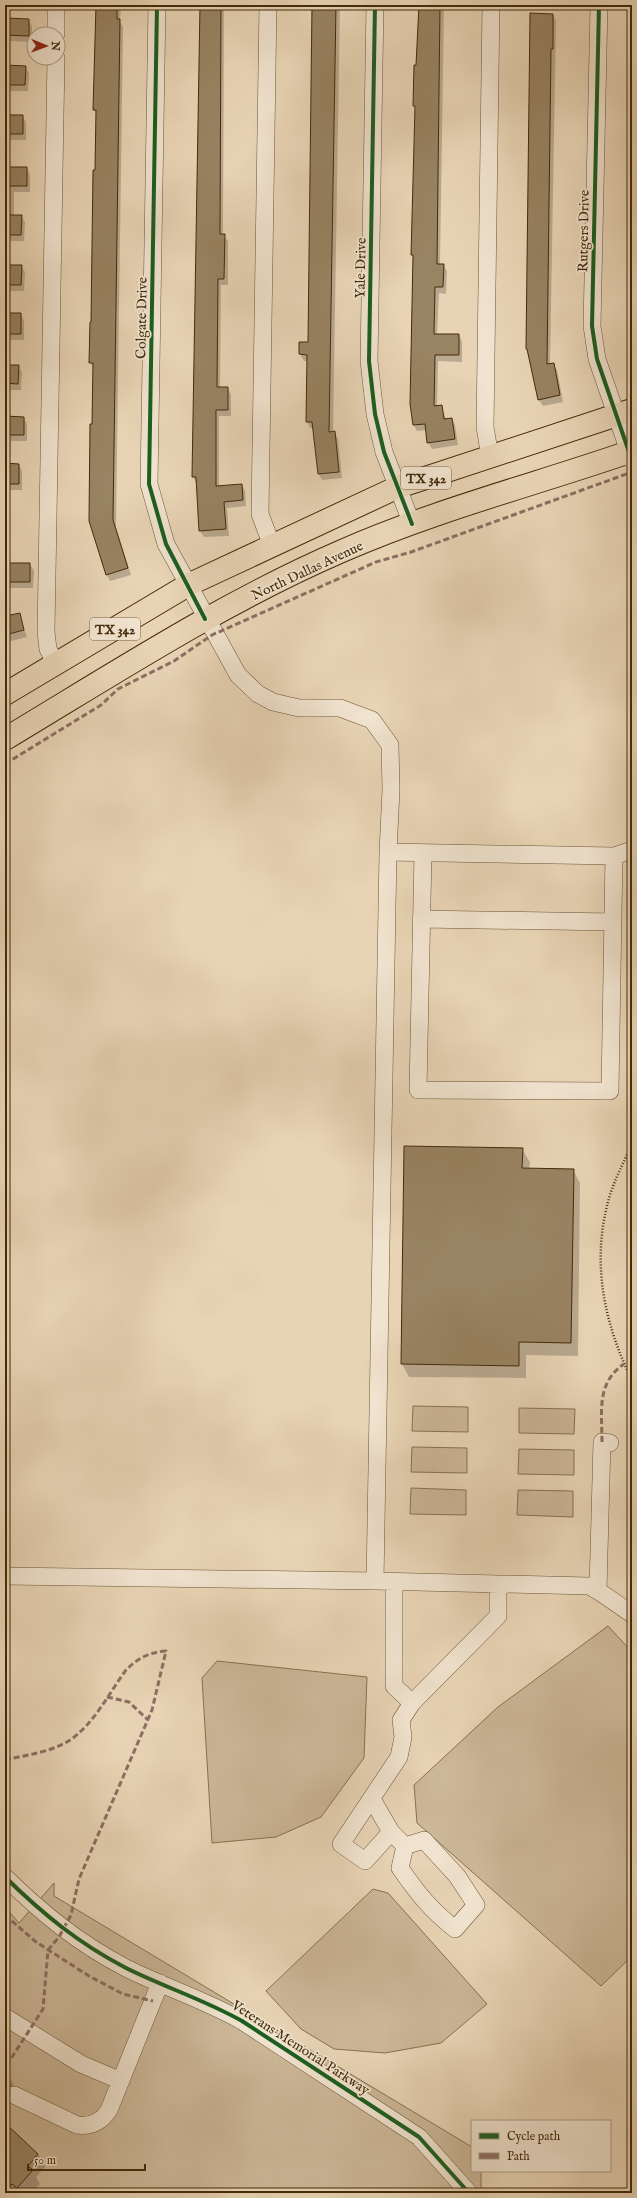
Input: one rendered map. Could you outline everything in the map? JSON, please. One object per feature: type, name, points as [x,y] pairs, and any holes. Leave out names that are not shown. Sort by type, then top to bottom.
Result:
[{"type":"main road","name":"TX 342","points":[[5,694],[188,585],[398,487],[624,413]]},
{"type":"main road","name":"North Dallas Avenue","points":[[5,739],[205,619],[343,550],[412,524],[631,454]]},
{"type":"street","points":[[56,5],[56,26]]},
{"type":"street","name":"Colgate Drive","points":[[157,5],[149,484],[166,544],[205,619],[238,675],[258,694],[273,702],[299,708],[340,708],[372,720],[390,745],[391,790],[388,852],[375,1581]]},
{"type":"street","points":[[268,5],[260,514],[272,546]]},
{"type":"street","name":"Yale Drive","points":[[375,5],[369,361],[375,414],[384,452],[412,524]]},
{"type":"street","points":[[490,457],[485,427],[491,5]]},
{"type":"street","name":"Rutgers Drive","points":[[599,5],[592,326],[597,359],[624,413],[631,454]]},
{"type":"street","points":[[56,66],[46,632],[48,649],[56,664]]},
{"type":"street","points":[[388,852],[423,854],[614,856],[632,850]]},
{"type":"street","points":[[423,854],[418,1090],[616,1086],[613,922],[614,856]]},
{"type":"street","points":[[421,919],[613,922]]},
{"type":"street","points":[[598,1590],[604,1546],[605,1495],[602,1442],[610,1443]]},
{"type":"street","points":[[5,1576],[375,1581],[582,1586],[598,1590],[607,1598],[632,1614]]},
{"type":"street","points":[[394,1582],[394,1686],[412,1703]]},
{"type":"street","points":[[391,1832],[365,1861],[341,1844],[399,1757],[403,1737],[401,1720],[412,1703],[498,1616],[498,1584]]},
{"type":"street","points":[[372,1798],[391,1832],[405,1846]]},
{"type":"street","points":[[424,1840],[457,1876],[476,1905],[456,1929],[433,1912],[400,1868],[405,1846],[424,1840]]},
{"type":"street","name":"Veterans Memorial Parkway","points":[[5,1877],[41,1912],[70,1934],[108,1958],[160,1983],[214,2005],[242,2021],[419,2137],[469,2193]]},
{"type":"street","points":[[14,2095],[77,2125],[87,2125],[100,2121],[105,2116],[121,2081],[160,1983]]},
{"type":"street","points":[[5,2017],[81,2064],[121,2081]]},
{"type":"path","points":[[632,1144],[607,1206],[600,1253],[602,1289],[608,1322],[614,1342],[632,1380]]},
{"type":"shaded area","points":[[413,1406],[468,1407],[468,1432],[412,1431]]},
{"type":"shaded area","points":[[519,1408],[575,1409],[574,1434],[519,1433]]},
{"type":"shaded area","points":[[412,1447],[467,1448],[467,1473],[411,1472]]},
{"type":"shaded area","points":[[519,1449],[574,1450],[574,1475],[518,1474]]},
{"type":"shaded area","points":[[411,1488],[466,1490],[466,1515],[410,1514]]},
{"type":"shaded area","points":[[518,1490],[573,1491],[573,1517],[517,1515]]},
{"type":"shaded area","points":[[608,1626],[632,1652],[632,1956],[601,1986],[417,1823],[414,1785],[498,1707]]},
{"type":"shaded area","points":[[217,1661],[367,1677],[364,1758],[321,1817],[276,1837],[212,1843],[202,1678]]},
{"type":"shaded area","points":[[54,1883],[54,1896],[471,2146],[471,2172],[481,2172],[481,2193],[5,2193],[5,1907],[19,1923]]},
{"type":"shaded area","points":[[373,1889],[388,1893],[487,2004],[441,2043],[385,2053],[334,2049],[301,2029],[266,1991]]},
{"type":"building","points":[[96,5],[117,5],[117,19],[120,19],[113,520],[128,568],[106,575],[89,521],[90,424],[92,424],[93,363],[89,363],[93,170],[95,170],[96,110],[93,110]]},
{"type":"building","points":[[200,5],[221,5],[220,234],[225,234],[224,279],[218,279],[217,387],[228,387],[228,410],[216,410],[216,486],[242,484],[243,500],[224,502],[226,529],[199,531],[196,477],[192,477]]},
{"type":"building","points":[[312,5],[336,5],[329,432],[335,431],[339,472],[318,474],[312,422],[306,422],[307,355],[299,354],[299,342],[308,342]]},
{"type":"building","points":[[419,5],[440,5],[437,264],[444,264],[443,287],[435,287],[434,334],[459,334],[459,355],[435,355],[434,406],[442,405],[444,419],[452,418],[455,439],[427,443],[425,424],[413,425],[410,404],[413,255],[411,255],[415,106],[413,106],[414,65],[416,65]]},
{"type":"building","points":[[530,13],[553,14],[553,49],[551,49],[547,364],[554,363],[560,395],[538,400],[526,349]]},
{"type":"building","points":[[5,18],[29,19],[29,26],[26,26],[26,36],[5,35]]},
{"type":"building","points":[[5,65],[26,66],[25,85],[5,85]]},
{"type":"building","points":[[5,115],[23,115],[23,134],[5,134]]},
{"type":"building","points":[[5,167],[27,167],[27,186],[5,186]]},
{"type":"building","points":[[5,215],[22,215],[21,235],[5,235]]},
{"type":"building","points":[[5,265],[22,265],[21,285],[5,285]]},
{"type":"building","points":[[5,313],[21,313],[21,334],[5,334]]},
{"type":"building","points":[[5,365],[19,365],[18,384],[5,383]]},
{"type":"building","points":[[5,416],[24,417],[24,435],[5,435]]},
{"type":"building","points":[[5,463],[19,464],[19,484],[5,484]]},
{"type":"building","points":[[5,563],[30,563],[30,582],[5,582]]},
{"type":"building","points":[[20,613],[24,630],[5,635],[5,616]]},
{"type":"building","points":[[404,1146],[523,1148],[522,1168],[574,1169],[571,1343],[519,1342],[519,1366],[401,1364]]},
{"type":"building","points":[[5,2123],[38,2154],[28,2166],[33,2170],[17,2188],[12,2184],[5,2191]]},
{"type":"marked path","points":[[5,764],[101,705],[118,689],[174,661],[212,635],[376,562],[411,552],[632,472]]},
{"type":"marked path","points":[[602,1442],[602,1399],[609,1380],[624,1364]]},
{"type":"marked path","points":[[5,1760],[47,1750],[70,1740],[94,1717],[130,1666],[139,1659],[166,1651],[152,1710],[79,1879],[71,1915],[59,1937],[48,1950],[43,2009],[5,2068]]},
{"type":"marked path","points":[[107,1697],[129,1702],[148,1720]]},
{"type":"marked path","points":[[5,1915],[36,1942],[89,1976],[123,1994],[153,2001]]},
{"type":"cycle path","points":[[157,5],[149,484],[166,544],[205,619]]},
{"type":"cycle path","points":[[375,5],[369,361],[375,414],[384,452],[412,524]]},
{"type":"cycle path","points":[[599,5],[592,326],[597,359],[629,452]]},
{"type":"cycle path","points":[[5,1877],[47,1915],[92,1948],[126,1968],[228,2013],[242,2021],[419,2137],[469,2193]]}]
